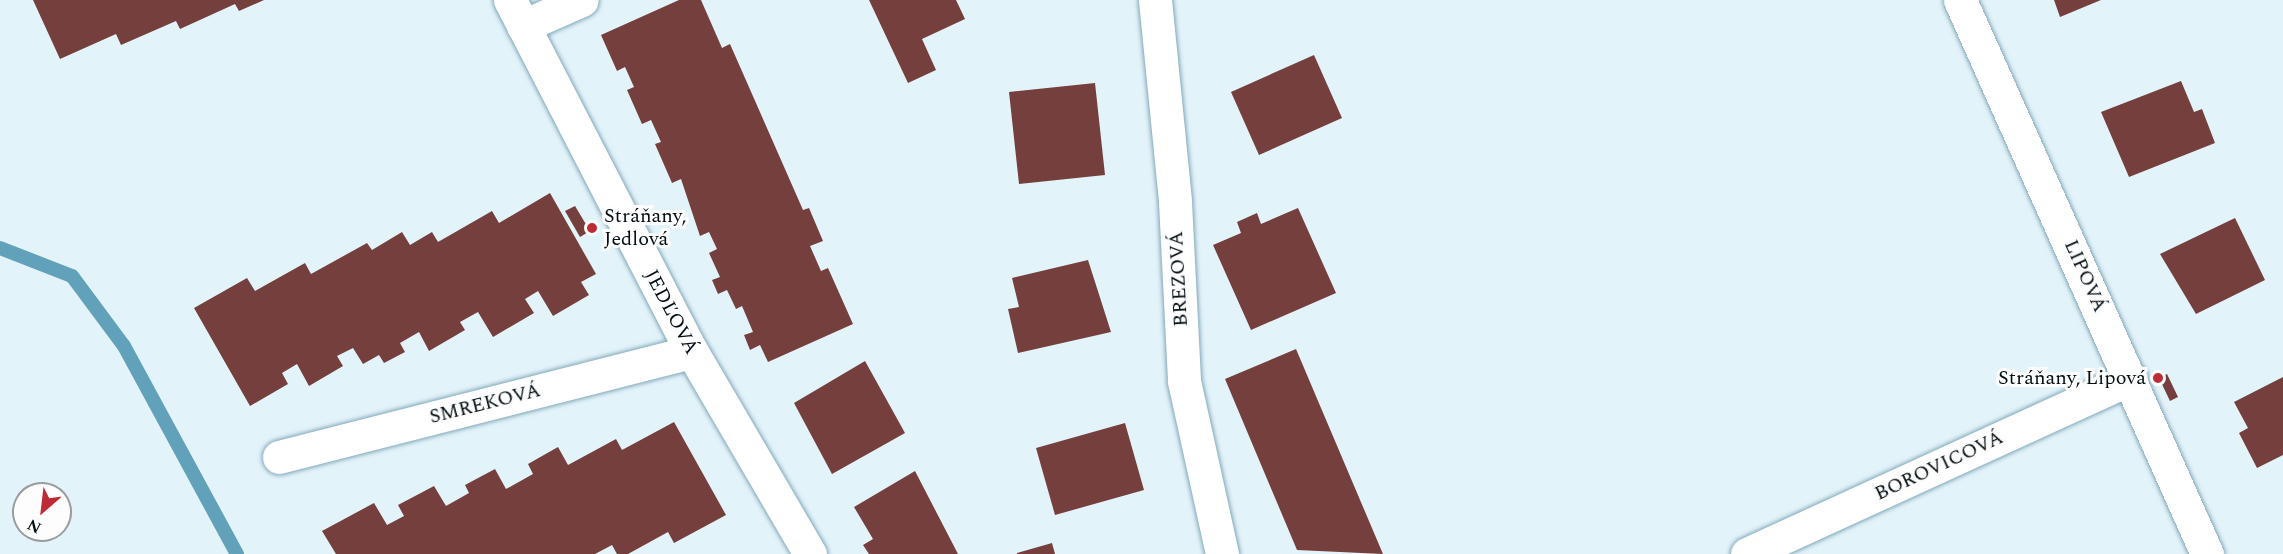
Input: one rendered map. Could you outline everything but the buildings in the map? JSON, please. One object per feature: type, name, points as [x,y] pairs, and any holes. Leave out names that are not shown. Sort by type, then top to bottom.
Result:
[{"type":"street","points":[[516,13],[582,0]]},
{"type":"street","name":"BREZOVÁ","points":[[1155,0],[1175,202],[1184,381],[1222,554]]},
{"type":"street","name":"LIPOVÁ","points":[[1960,0],[2131,378],[2207,554]]},
{"type":"street","name":"JEDĽOVÁ","points":[[516,13],[692,352],[810,554]]},
{"type":"street","name":"SMREKOVÁ","points":[[279,457],[692,352]]},
{"type":"street","name":"BOROVICOVÁ","points":[[1747,554],[2131,378]]},
{"type":"waterway","points":[[0,248],[72,276],[124,346],[237,554]]},
{"type":"place","name":"Stráňany, Jedlová","points":[[592,228]]},
{"type":"place","name":"Stráňany, Lipová","points":[[2158,378]]}]
